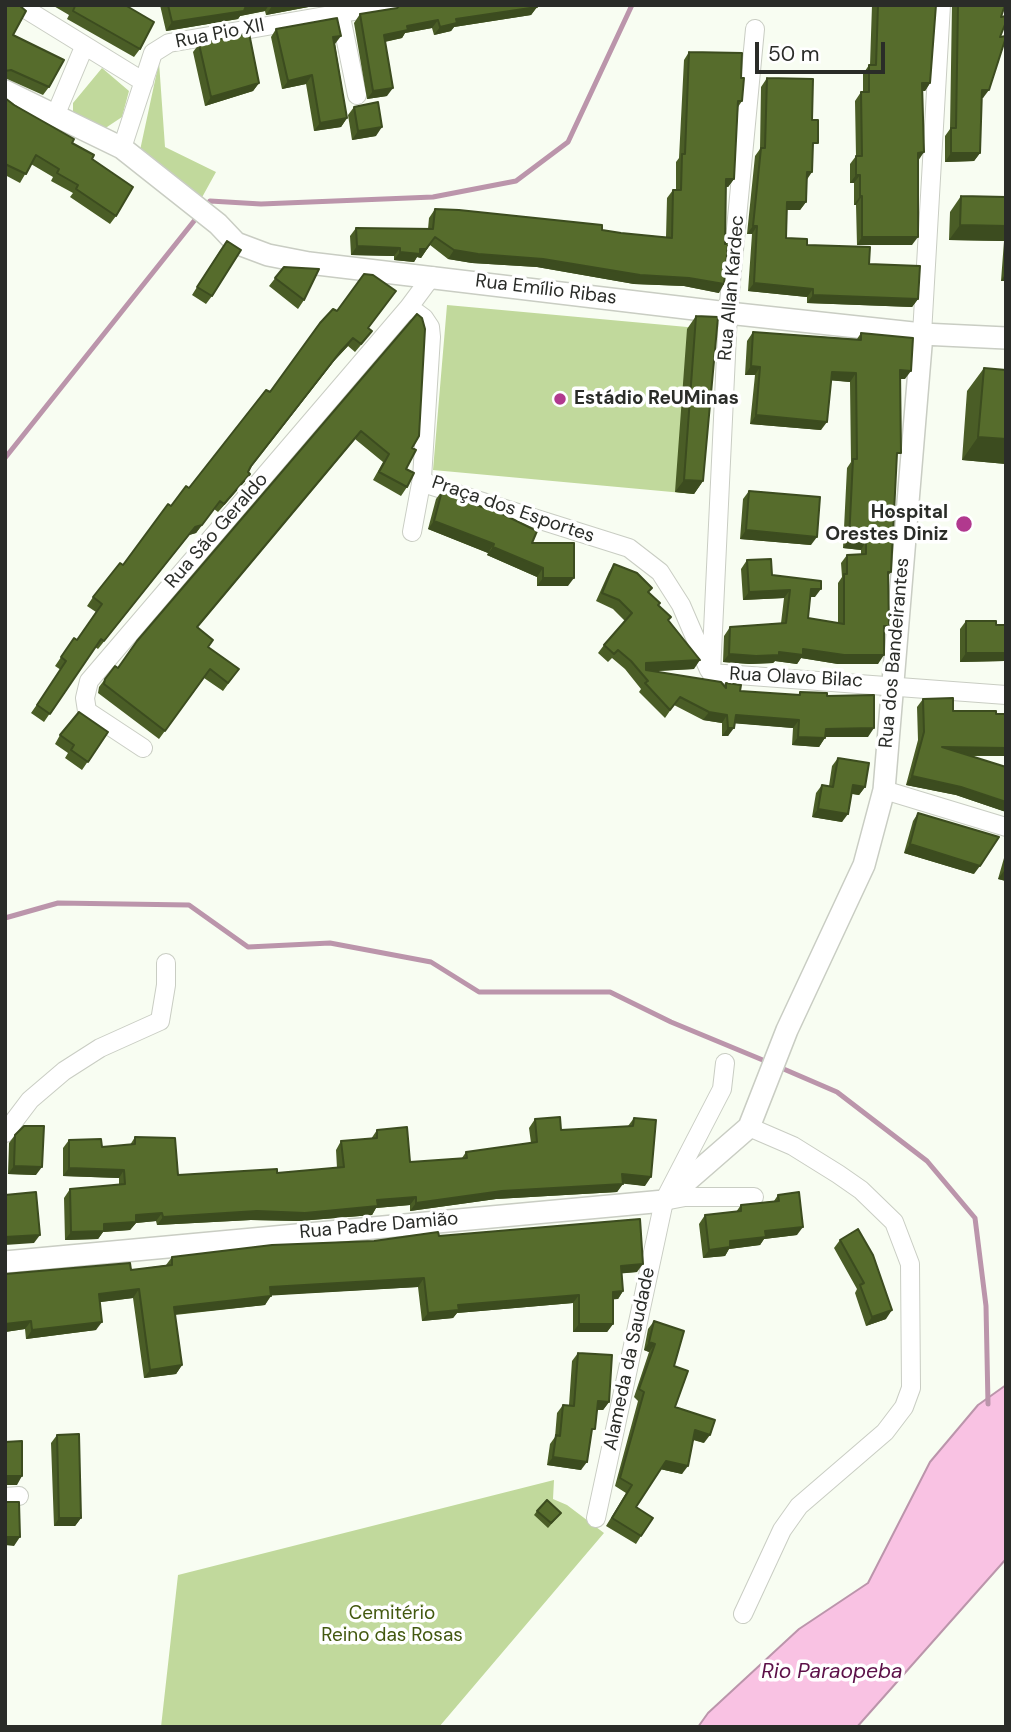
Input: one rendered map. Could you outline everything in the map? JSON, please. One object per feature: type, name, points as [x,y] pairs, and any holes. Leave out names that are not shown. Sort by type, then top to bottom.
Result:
[{"type":"street","points":[[19,5],[144,82]]},
{"type":"street","name":"Rua Pio XII","points":[[122,148],[153,53],[169,43],[389,5]]},
{"type":"street","name":"Rua dos Bandeirantes","points":[[749,1128],[787,1030],[864,865],[884,790],[922,334],[941,5]]},
{"type":"street","points":[[340,12],[357,95]]},
{"type":"street","name":"Rua Allan Kardec","points":[[711,673],[728,313],[755,29]]},
{"type":"street","points":[[55,116],[84,47]]},
{"type":"street","name":"Rua Emílio Ribas","points":[[5,91],[122,148],[193,203],[236,243],[268,255],[309,263],[728,313],[922,334],[1006,338]]},
{"type":"street","points":[[409,307],[432,276]]},
{"type":"street","name":"Praça dos Esportes","points":[[409,307],[424,318],[430,327],[431,337],[422,478],[429,485],[629,548],[660,572],[681,605],[711,673]]},
{"type":"street","name":"Rua São Geraldo","points":[[144,748],[87,711],[85,698],[89,681],[409,307]]},
{"type":"street","points":[[412,532],[422,478]]},
{"type":"street","name":"Rua Olavo Bilac","points":[[711,673],[892,684],[1006,695]]},
{"type":"street","points":[[884,790],[1006,827]]},
{"type":"street","points":[[5,1133],[30,1100],[64,1071],[100,1048],[160,1020],[166,985],[166,963]]},
{"type":"street","points":[[664,1200],[722,1089],[725,1063]]},
{"type":"street","points":[[664,1200],[749,1128],[793,1146],[861,1190],[894,1222],[910,1264],[911,1388],[904,1407],[885,1432],[799,1506],[782,1530],[743,1614]]},
{"type":"street","name":"Rua Padre Damião","points":[[5,1262],[664,1200],[754,1197]]},
{"type":"street","name":"Alameda da Saudade","points":[[596,1518],[664,1200]]},
{"type":"green space","points":[[159,62],[165,147],[216,172],[200,201],[139,155]]},
{"type":"green space","points":[[102,68],[129,91],[122,117],[104,129],[73,117],[73,103]]},
{"type":"green space","name":"Estádio ReUMinas","points":[[447,305],[709,329],[694,494],[433,470]]},
{"type":"green space","name":"Cemitério Reino das Rosas","points":[[554,1480],[553,1499],[567,1505],[604,1533],[439,1727],[161,1727],[178,1575]]},
{"type":"water","name":"Rio Paraopeba","points":[[1006,1385],[1006,1559],[857,1727],[698,1727],[708,1713],[799,1629],[868,1583],[930,1462],[978,1405]]},
{"type":"building","points":[[5,5],[19,5],[26,11],[13,35],[64,60],[49,87],[11,70],[5,71]]},
{"type":"building","points":[[73,5],[125,5],[154,22],[140,49],[73,11]]},
{"type":"building","points":[[168,5],[257,5],[245,8],[244,11],[172,22]]},
{"type":"building","points":[[400,5],[537,7],[456,19],[457,23],[440,27],[438,20],[407,26],[408,30],[384,35],[393,88],[373,91],[360,14],[397,8]]},
{"type":"building","points":[[878,5],[936,5],[930,83],[922,83],[924,152],[918,153],[918,237],[862,237],[862,196],[860,175],[856,175],[856,156],[862,156],[861,92],[869,92],[869,65],[876,65]]},
{"type":"building","points":[[958,5],[1005,5],[1001,17],[1006,16],[1006,22],[1000,37],[1006,37],[989,90],[982,90],[980,153],[951,153],[951,128],[956,128]]},
{"type":"building","points":[[337,18],[341,36],[333,37],[347,118],[320,123],[312,75],[288,81],[276,29]]},
{"type":"building","points":[[249,33],[259,83],[211,97],[199,44]]},
{"type":"building","points":[[689,52],[742,53],[741,78],[744,78],[742,101],[738,101],[734,179],[726,179],[725,244],[728,244],[724,284],[689,278],[640,275],[543,259],[478,254],[454,250],[435,237],[426,249],[420,249],[420,254],[400,252],[400,248],[357,246],[356,228],[433,229],[435,209],[602,225],[602,230],[672,238],[673,190],[681,190],[682,154],[685,154]]},
{"type":"building","points":[[767,78],[813,79],[812,120],[818,120],[818,143],[813,143],[812,172],[807,172],[806,202],[787,202],[786,238],[807,239],[807,245],[870,247],[869,264],[920,266],[918,299],[813,295],[813,289],[754,283],[757,226],[753,226],[761,148],[765,148]]},
{"type":"building","points":[[5,98],[74,139],[72,143],[94,155],[92,159],[133,187],[116,216],[76,189],[78,185],[57,173],[59,169],[36,155],[26,174],[5,164]]},
{"type":"building","points":[[378,102],[382,127],[358,131],[354,107]]},
{"type":"building","points":[[961,196],[1006,197],[1006,226],[960,225]]},
{"type":"building","points":[[227,241],[241,250],[212,296],[197,287]]},
{"type":"building","points":[[284,267],[319,269],[304,300],[275,278]]},
{"type":"building","points":[[364,274],[373,275],[396,291],[368,328],[372,331],[361,344],[353,338],[340,352],[251,466],[248,472],[250,474],[224,504],[220,501],[202,525],[195,527],[104,641],[101,639],[50,714],[37,705],[66,661],[61,657],[74,638],[77,640],[102,604],[93,597],[120,563],[123,565],[168,504],[171,506],[186,486],[189,488],[266,390],[270,392],[320,323],[333,309],[337,311]]},
{"type":"building","points":[[417,314],[422,318],[425,329],[419,436],[412,448],[416,450],[406,469],[414,473],[407,487],[379,472],[389,454],[361,431],[197,627],[213,640],[208,647],[239,669],[228,683],[210,669],[165,731],[104,684],[105,679],[115,666],[118,668],[137,641]]},
{"type":"building","points":[[696,316],[718,317],[703,481],[684,480]]},
{"type":"building","points":[[753,332],[861,340],[861,333],[913,338],[911,371],[900,370],[901,453],[897,453],[891,572],[888,572],[889,626],[884,626],[884,655],[844,655],[803,649],[803,655],[779,652],[779,655],[756,656],[729,654],[730,627],[786,623],[790,590],[749,592],[747,560],[771,559],[772,575],[821,581],[821,589],[811,589],[808,618],[844,624],[844,574],[847,574],[847,555],[866,554],[866,541],[849,540],[853,459],[857,459],[856,373],[832,372],[827,422],[756,415],[760,367],[751,366]]},
{"type":"building","points":[[984,368],[1006,370],[1006,439],[978,437]]},
{"type":"building","points":[[442,491],[487,509],[488,507],[537,531],[532,543],[574,543],[574,578],[543,578],[543,568],[493,547],[494,544],[434,521]]},
{"type":"building","points":[[749,491],[820,497],[817,537],[746,530]]},
{"type":"building","points":[[614,564],[637,573],[652,588],[648,592],[671,617],[668,620],[700,660],[646,663],[646,670],[721,682],[726,688],[726,683],[741,685],[740,691],[800,695],[800,692],[827,693],[827,696],[874,695],[874,728],[826,729],[825,738],[798,737],[799,720],[736,715],[734,728],[728,728],[727,715],[709,712],[680,697],[670,710],[645,683],[648,681],[631,661],[618,650],[614,654],[604,645],[632,613],[619,600],[602,593]]},
{"type":"building","points":[[966,621],[996,621],[996,625],[1006,625],[1006,653],[966,653]]},
{"type":"building","points":[[953,698],[953,711],[996,711],[996,714],[1006,714],[1006,748],[942,747],[1006,767],[1006,802],[961,787],[912,776],[924,732],[923,699]]},
{"type":"building","points":[[79,712],[108,732],[88,762],[71,750],[74,745],[60,735]]},
{"type":"building","points":[[838,758],[869,763],[865,787],[853,785],[848,814],[818,809],[822,785],[833,787]]},
{"type":"building","points":[[918,813],[999,837],[980,866],[910,844]]},
{"type":"building","points":[[560,1117],[561,1130],[633,1126],[634,1118],[656,1120],[651,1177],[622,1174],[623,1184],[502,1191],[416,1203],[416,1197],[377,1200],[378,1206],[305,1213],[257,1211],[163,1217],[162,1213],[136,1215],[136,1222],[104,1224],[104,1231],[71,1232],[70,1189],[125,1184],[124,1170],[69,1168],[69,1140],[101,1139],[102,1147],[135,1144],[135,1137],[175,1138],[178,1175],[277,1169],[277,1173],[344,1167],[341,1141],[377,1138],[377,1130],[407,1127],[410,1162],[467,1158],[466,1152],[537,1142],[535,1119]]},
{"type":"building","points":[[24,1126],[44,1126],[42,1167],[14,1166],[15,1135]]},
{"type":"building","points":[[36,1192],[40,1235],[5,1237],[5,1195]]},
{"type":"building","points":[[799,1192],[803,1227],[765,1231],[766,1237],[730,1241],[730,1247],[709,1250],[705,1215],[741,1211],[741,1205],[779,1201],[778,1195]]},
{"type":"building","points":[[640,1219],[643,1264],[621,1266],[623,1291],[613,1292],[613,1324],[579,1324],[579,1295],[458,1305],[459,1310],[428,1313],[424,1278],[270,1287],[271,1296],[174,1307],[182,1365],[150,1370],[139,1289],[99,1294],[102,1322],[32,1330],[31,1321],[5,1324],[5,1274],[130,1263],[131,1270],[172,1265],[172,1257],[272,1245],[374,1241],[438,1232],[439,1236]]},
{"type":"building","points":[[858,1229],[873,1255],[892,1310],[872,1317],[860,1285],[864,1283],[840,1240]]},
{"type":"building","points":[[654,1321],[684,1331],[674,1366],[688,1371],[675,1407],[715,1420],[710,1435],[695,1430],[688,1466],[666,1461],[636,1507],[653,1518],[641,1536],[612,1518],[632,1485],[620,1478],[644,1392],[639,1389],[655,1344],[649,1342]]},
{"type":"building","points":[[578,1353],[612,1355],[609,1402],[598,1401],[587,1462],[553,1457],[556,1435],[560,1436],[563,1405],[574,1406]]},
{"type":"building","points":[[79,1434],[81,1518],[59,1518],[57,1435]]},
{"type":"building","points":[[22,1441],[22,1476],[5,1476],[5,1442]]},
{"type":"building","points":[[547,1500],[561,1513],[551,1523],[537,1511]]},
{"type":"building","points":[[5,1502],[19,1502],[20,1537],[5,1537]]},
{"type":"waterway","points":[[204,208],[210,201],[261,204],[433,197],[516,181],[568,142],[632,5]]},
{"type":"waterway","points":[[5,458],[198,216]]},
{"type":"waterway","points":[[5,918],[58,903],[189,905],[248,947],[330,943],[431,962],[479,992],[610,992],[671,1022],[770,1063]]},
{"type":"waterway","points":[[779,1067],[837,1092],[927,1161],[975,1218],[986,1306],[988,1404]]},
{"type":"place","name":"Estádio ReUMinas","points":[[560,399]]},
{"type":"place","name":"Hospital Orestes Diniz","points":[[964,524]]}]
